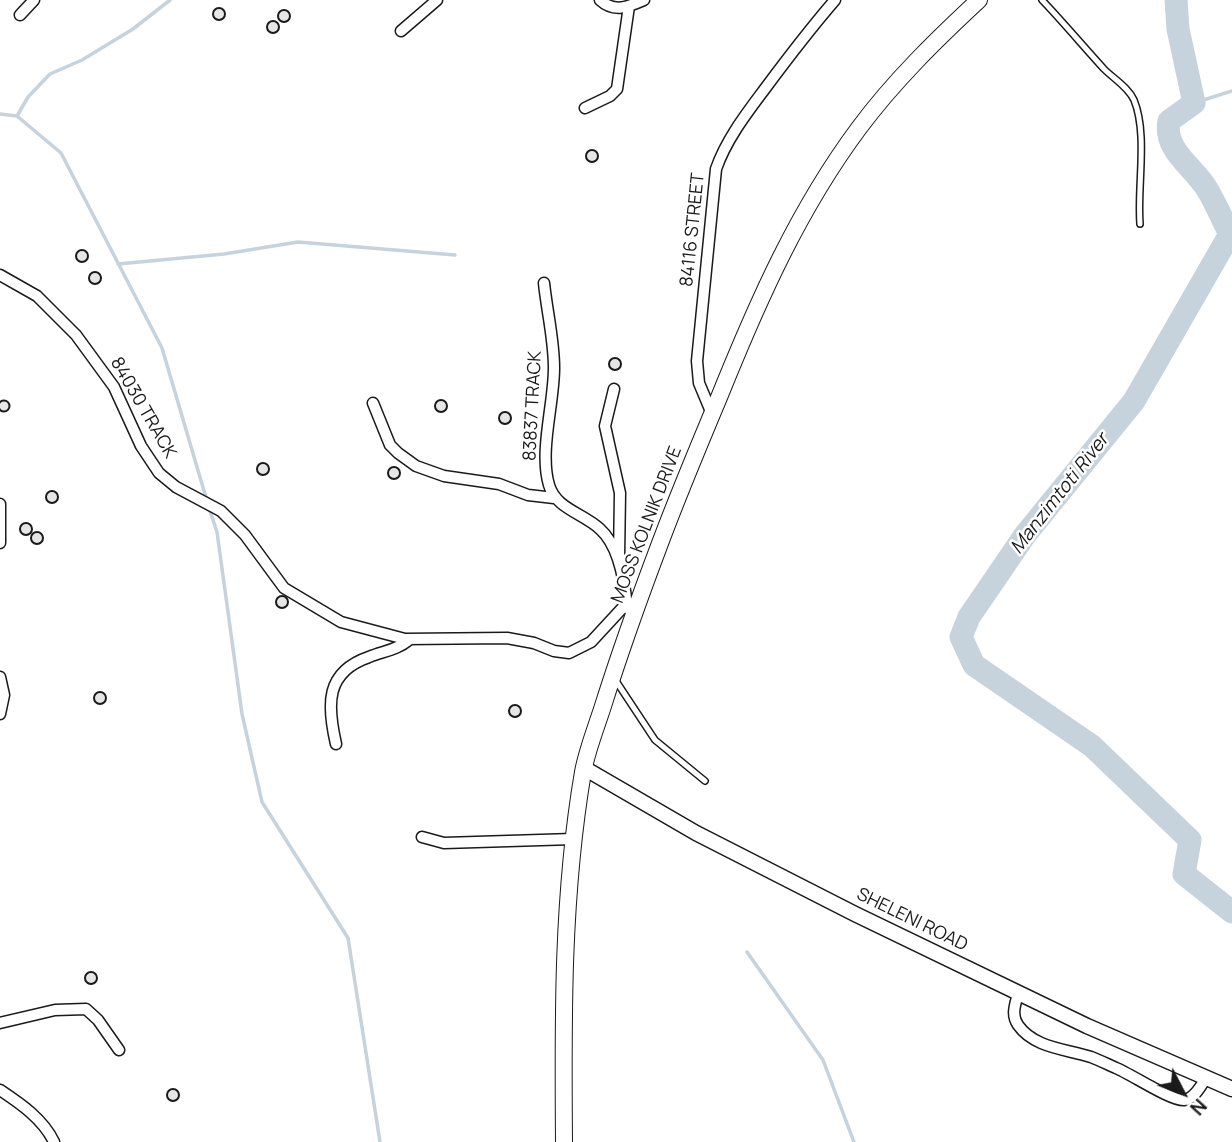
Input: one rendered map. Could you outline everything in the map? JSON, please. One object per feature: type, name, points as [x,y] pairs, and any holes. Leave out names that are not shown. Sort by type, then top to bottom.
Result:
[{"type":"main road","name":"MOSS KOLNIK DRIVE","points":[[564,1142],[565,962],[573,839],[584,768],[629,625],[712,414],[785,244],[814,194],[874,110],[931,45],[979,0]]},
{"type":"street","points":[[20,15],[34,0]]},
{"type":"street","points":[[401,31],[436,0]]},
{"type":"street","points":[[600,0],[610,7],[629,6],[643,0]]},
{"type":"street","name":"84116 STREET","points":[[712,414],[699,383],[697,361],[716,169],[729,140],[754,103],[835,0]]},
{"type":"street","points":[[585,108],[610,96],[617,89],[629,6]]},
{"type":"street","name":"84030 TRACK","points":[[0,275],[27,289],[65,321],[114,387],[137,439],[155,469],[176,487],[221,511],[250,541],[284,588],[341,622],[410,640],[507,638],[569,653],[591,642],[627,603]]},
{"type":"street","name":"83837 TRACK","points":[[544,283],[554,350],[553,394],[546,454],[548,483],[554,498]]},
{"type":"street","points":[[614,388],[605,426],[620,493],[618,565]]},
{"type":"street","points":[[373,403],[390,445],[416,466],[444,476],[499,484],[528,495],[554,498],[603,532],[618,565],[629,625]]},
{"type":"street","points":[[0,504],[0,543]]},
{"type":"street","points":[[336,744],[332,711],[338,676],[351,664],[397,649],[410,640]]},
{"type":"street","points":[[0,677],[4,695],[0,714]]},
{"type":"street","name":"SHELENI ROAD","points":[[584,768],[747,860],[1018,994],[1232,1089]]},
{"type":"street","points":[[422,837],[433,842],[455,844],[490,840],[573,839]]},
{"type":"street","points":[[1018,994],[1013,1012],[1017,1024],[1033,1038],[1053,1048],[1090,1057],[1182,1100],[1192,1096],[1206,1078]]},
{"type":"street","points":[[0,1023],[55,1010],[86,1009],[98,1020],[119,1050]]},
{"type":"street","points":[[0,1090],[35,1116],[54,1142]]},
{"type":"lane","points":[[1042,0],[1105,70],[1125,88],[1134,101],[1142,146],[1138,195],[1140,224]]},
{"type":"lane","points":[[612,675],[655,740],[705,781]]},
{"type":"building","points":[[219,8],[225,14],[219,20],[213,14]]},
{"type":"building","points":[[284,10],[290,16],[284,22],[278,16]]},
{"type":"building","points":[[273,21],[279,27],[273,33],[267,27]]},
{"type":"building","points":[[592,150],[598,156],[592,162],[586,156]]},
{"type":"building","points":[[82,250],[88,256],[82,262],[76,256]]},
{"type":"building","points":[[95,272],[101,278],[95,284],[89,278]]},
{"type":"building","points":[[615,358],[621,364],[615,370],[609,364]]},
{"type":"building","points":[[4,400],[10,406],[4,412],[-2,406]]},
{"type":"building","points":[[441,400],[447,406],[441,412],[435,406]]},
{"type":"building","points":[[505,412],[511,418],[505,424],[499,418]]},
{"type":"building","points":[[263,463],[269,469],[263,475],[257,469]]},
{"type":"building","points":[[394,467],[400,473],[394,479],[388,473]]},
{"type":"building","points":[[52,491],[58,497],[52,503],[46,497]]},
{"type":"building","points":[[26,523],[32,529],[26,535],[20,529]]},
{"type":"building","points":[[37,532],[43,538],[37,544],[31,538]]},
{"type":"building","points":[[282,596],[288,602],[282,608],[276,602]]},
{"type":"building","points":[[100,692],[106,698],[100,704],[94,698]]},
{"type":"building","points":[[515,705],[521,711],[515,717],[509,711]]},
{"type":"building","points":[[91,972],[97,978],[91,984],[85,978]]},
{"type":"building","points":[[173,1089],[179,1095],[173,1101],[167,1095]]},
{"type":"waterway","points":[[17,116],[28,97],[50,74],[82,60],[133,29],[170,0]]},
{"type":"waterway","name":"Manzimtoti River","points":[[1176,0],[1178,29],[1194,103],[1169,121],[1168,131],[1181,158],[1207,189],[1230,234],[1134,401],[1025,535],[969,617],[961,637],[974,665],[1092,746],[1190,840],[1184,874],[1232,912]]},
{"type":"waterway","points":[[1194,103],[1232,91]]},
{"type":"waterway","points":[[0,114],[17,116],[61,153],[162,348],[207,501]]},
{"type":"waterway","points":[[118,264],[224,254],[298,242],[455,255]]},
{"type":"waterway","points":[[209,508],[217,532],[242,714],[262,802],[348,938],[380,1142]]},
{"type":"waterway","points":[[747,952],[823,1060],[854,1142]]}]
